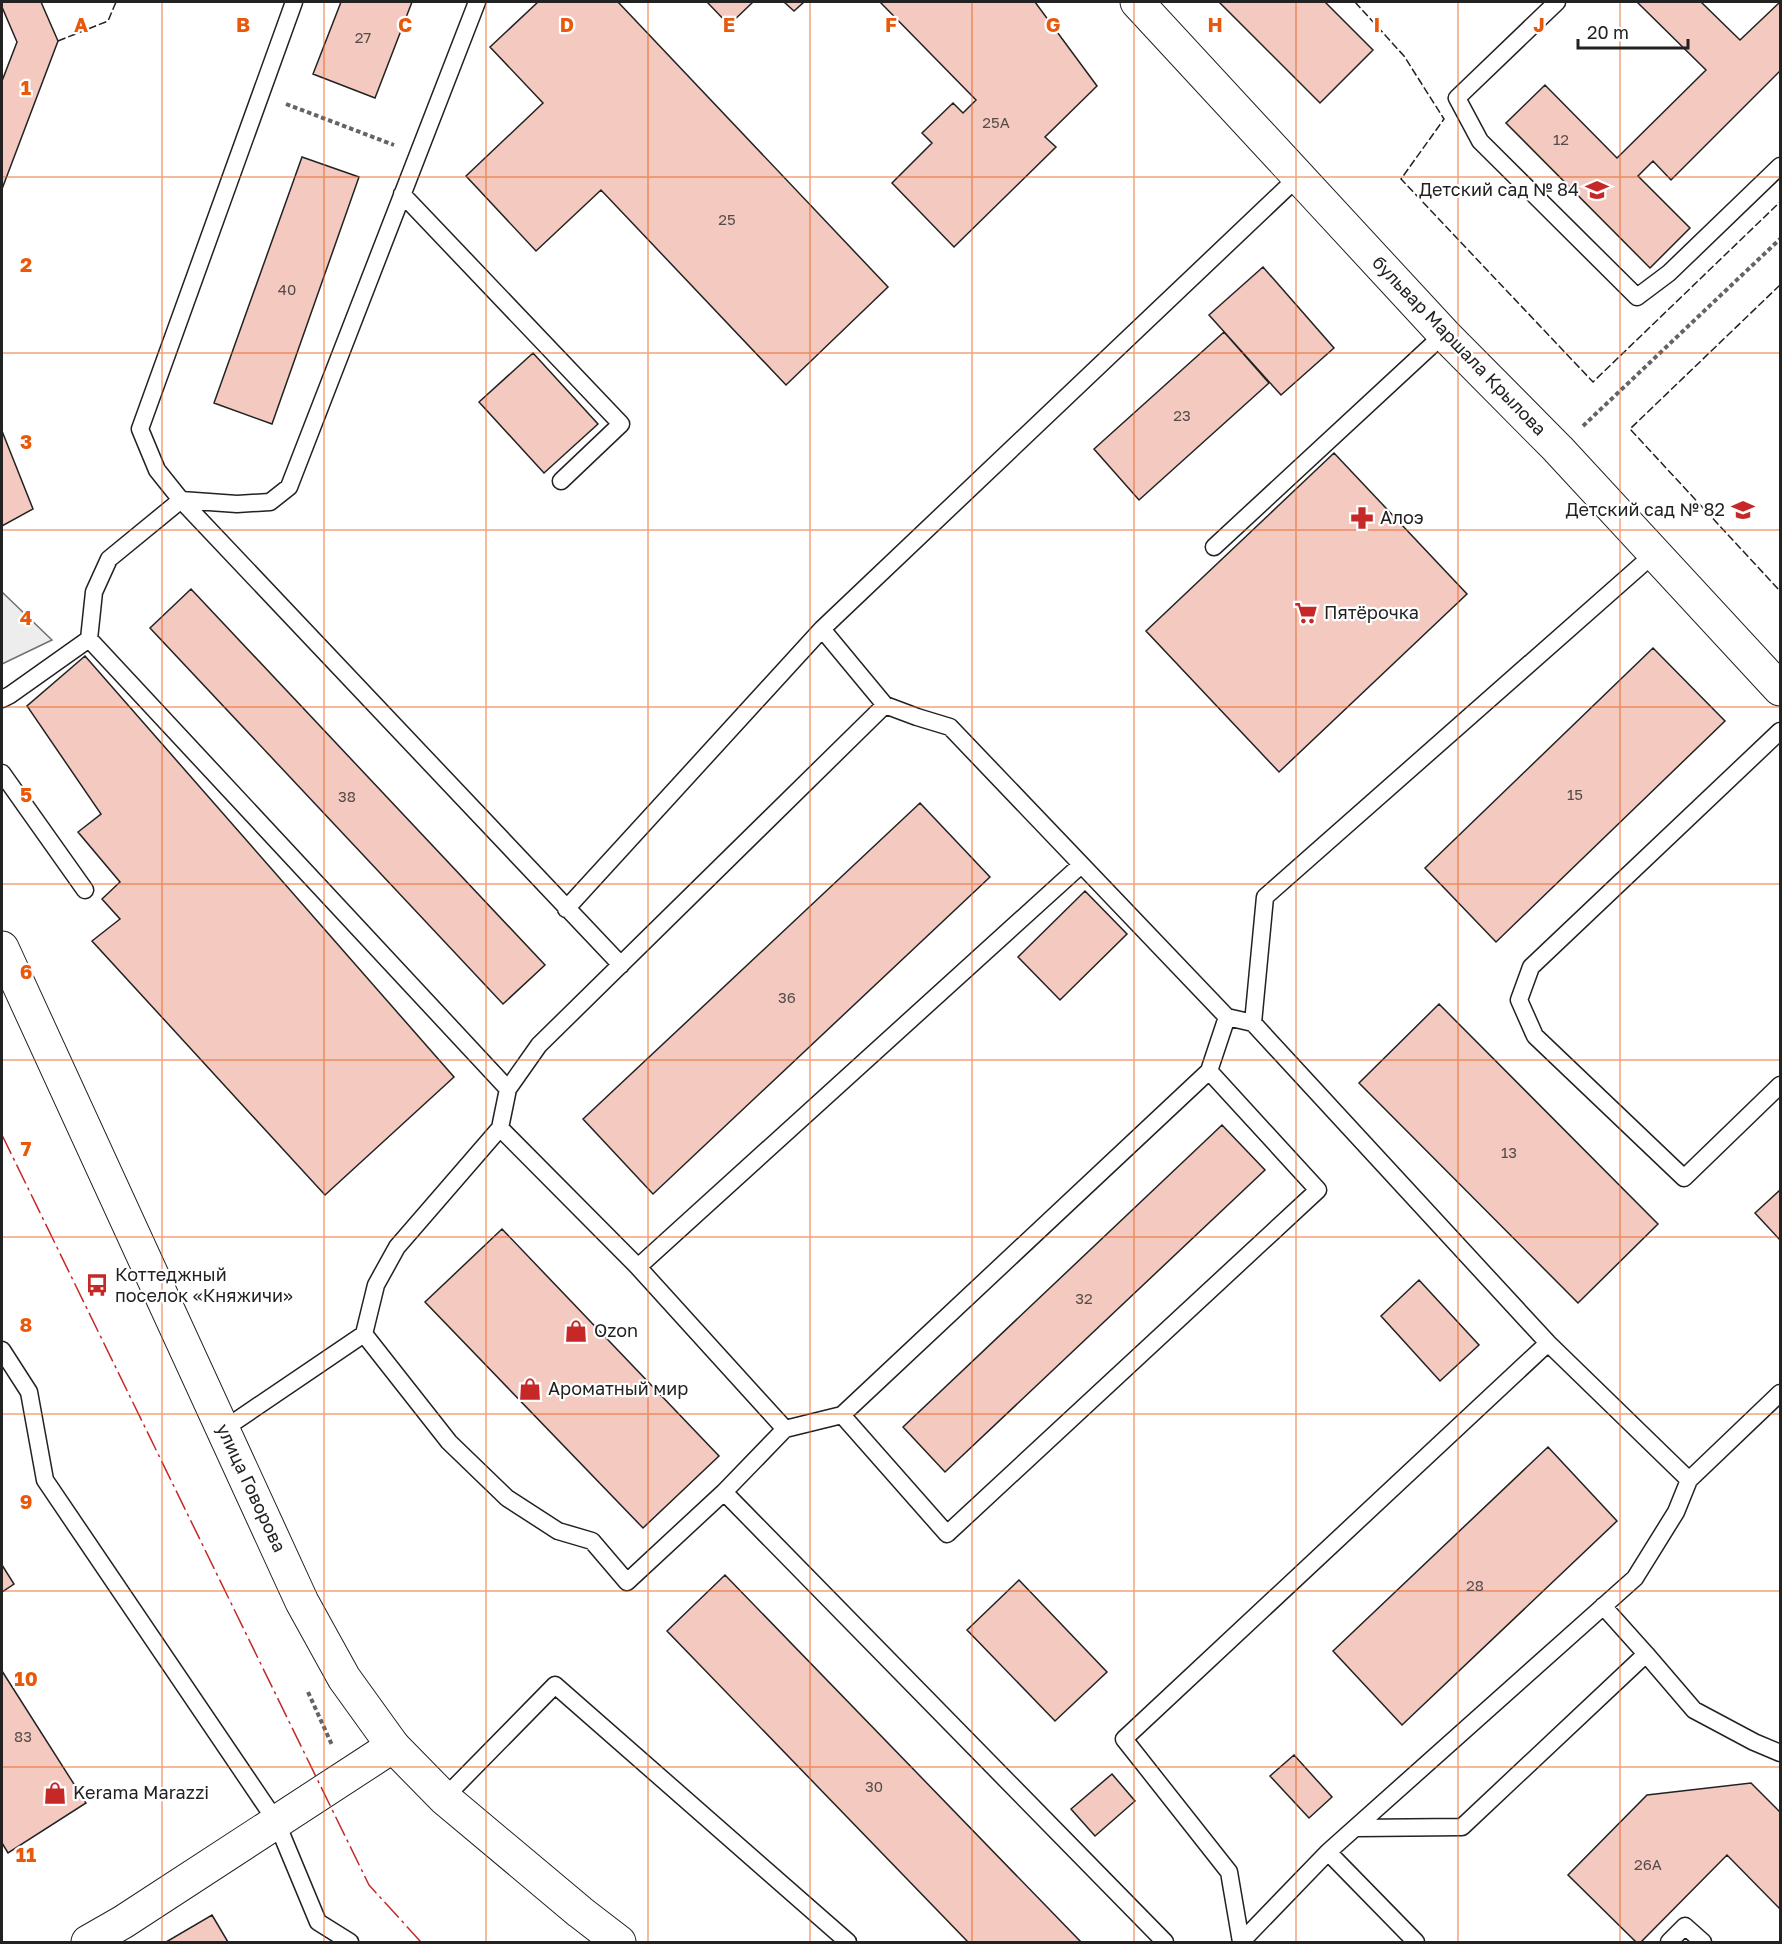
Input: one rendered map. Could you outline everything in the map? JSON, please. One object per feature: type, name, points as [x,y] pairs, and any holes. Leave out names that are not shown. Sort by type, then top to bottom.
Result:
[{"type":"street","name":"бульвар Маршала Крылова","points":[[1137,2],[1444,334],[1558,449],[1780,689]]},
{"type":"street","name":"улица Говорова","points":[[2,950],[302,1602],[344,1678],[393,1746],[444,1798],[619,1942]]},
{"type":"street","points":[[88,1942],[121,1932],[276,1821],[393,1746]]},
{"type":"lane","points":[[294,2],[140,429],[157,470],[180,500],[430,761],[566,909],[621,964]]},
{"type":"lane","points":[[2,699],[89,639],[94,592],[109,558],[180,500],[237,504],[270,502],[289,488],[477,2]]},
{"type":"lane","points":[[1557,2],[1457,98],[1480,141],[1636,297],[1669,273],[1780,166]]},
{"type":"lane","points":[[566,909],[822,629],[1299,176]]},
{"type":"lane","points":[[402,194],[621,424],[561,481]]},
{"type":"lane","points":[[1214,547],[1444,334]]},
{"type":"lane","points":[[1253,1023],[1265,897],[1655,553]]},
{"type":"lane","points":[[822,629],[885,705],[950,727],[1227,1017],[1253,1023],[1548,1343],[1689,1480]]},
{"type":"lane","points":[[89,639],[508,1089]]},
{"type":"lane","points":[[224,1430],[364,1334],[376,1285],[397,1247],[500,1128],[508,1089],[539,1045],[885,705]]},
{"type":"lane","points":[[1780,731],[1531,967],[1519,1000],[1535,1036],[1684,1178],[1780,1085]]},
{"type":"lane","points":[[2,773],[85,890]]},
{"type":"lane","points":[[638,1267],[1081,864]]},
{"type":"lane","points":[[364,1334],[448,1442],[507,1498],[558,1531],[592,1541],[627,1582],[724,1492],[785,1429],[842,1415],[1209,1071],[1227,1017]]},
{"type":"lane","points":[[842,1415],[947,1534],[1318,1190],[1209,1071]]},
{"type":"lane","points":[[500,1128],[638,1267],[785,1429]]},
{"type":"lane","points":[[1241,1942],[1229,1872],[1124,1739],[1548,1343]]},
{"type":"lane","points":[[2,1350],[29,1392],[45,1480],[276,1821],[318,1922],[350,1942]]},
{"type":"lane","points":[[1241,1942],[1328,1852],[1635,1578],[1676,1512],[1689,1480],[1780,1393]]},
{"type":"lane","points":[[724,1492],[1165,1942]]},
{"type":"lane","points":[[1603,1606],[1694,1710],[1780,1754]]},
{"type":"lane","points":[[1356,1828],[1462,1827],[1646,1654]]},
{"type":"lane","points":[[444,1798],[555,1685],[848,1942]]},
{"type":"lane","points":[[1328,1852],[1416,1942]]},
{"type":"lane","points":[[1669,1942],[1685,1926],[1703,1942]]},
{"type":"path","points":[[260,94],[418,154]]},
{"type":"path","points":[[1558,449],[1780,239]]},
{"type":"shaded area","points":[[2,592],[52,640],[2,664]]},
{"type":"building","points":[[2,2],[41,2],[58,41],[2,189],[2,81],[17,42]]},
{"type":"building","points":[[341,2],[412,2],[375,98],[313,74]]},
{"type":"building","points":[[538,2],[618,2],[888,287],[786,385],[601,190],[536,251],[466,176],[543,103],[490,47]]},
{"type":"building","points":[[707,2],[753,2],[729,25]]},
{"type":"building","points":[[784,2],[804,2],[794,11]]},
{"type":"building","points":[[880,2],[1035,2],[1097,86],[1045,137],[1056,147],[954,247],[892,183],[932,143],[922,133],[953,103],[963,113],[976,100]]},
{"type":"building","points":[[1219,2],[1325,2],[1373,50],[1320,103]]},
{"type":"building","points":[[1637,2],[1701,2],[1740,40],[1780,2],[1780,71],[1671,180],[1653,161],[1638,176],[1690,228],[1650,268],[1506,123],[1545,85],[1617,158],[1706,70]]},
{"type":"building","points":[[302,157],[359,177],[272,424],[214,403]]},
{"type":"building","points":[[1263,267],[1334,348],[1281,395],[1209,315]]},
{"type":"building","points":[[1224,332],[1269,383],[1139,500],[1094,449]]},
{"type":"building","points":[[533,353],[598,424],[544,473],[479,402]]},
{"type":"building","points":[[2,431],[33,509],[2,526]]},
{"type":"building","name":"Пятёрочка","points":[[1334,453],[1467,594],[1279,772],[1146,631]]},
{"type":"building","points":[[191,589],[545,965],[503,1004],[150,628]]},
{"type":"building","points":[[1653,648],[1725,721],[1496,942],[1425,868]]},
{"type":"building","points":[[85,656],[454,1077],[325,1195],[92,941],[120,919],[102,899],[120,882],[78,832],[101,814],[27,706]]},
{"type":"building","points":[[920,803],[990,877],[653,1194],[583,1119]]},
{"type":"building","points":[[1085,891],[1127,934],[1060,1000],[1018,957]]},
{"type":"building","points":[[1439,1004],[1658,1224],[1578,1303],[1359,1083]]},
{"type":"building","points":[[1222,1125],[1265,1170],[945,1472],[903,1427]]},
{"type":"building","points":[[1780,1190],[1780,1240],[1755,1213]]},
{"type":"building","points":[[502,1229],[719,1456],[643,1528],[425,1302]]},
{"type":"building","points":[[1419,1280],[1479,1345],[1440,1381],[1381,1316]]},
{"type":"building","points":[[1548,1447],[1617,1521],[1402,1725],[1333,1651]]},
{"type":"building","points":[[2,1565],[14,1584],[2,1592]]},
{"type":"building","points":[[725,1575],[1081,1942],[968,1942],[667,1631]]},
{"type":"building","points":[[1019,1580],[1107,1672],[1055,1721],[967,1630]]},
{"type":"building","points":[[2,1671],[86,1803],[8,1853],[2,1843]]},
{"type":"building","points":[[1294,1755],[1332,1797],[1309,1818],[1270,1776]]},
{"type":"building","points":[[1112,1774],[1135,1801],[1095,1836],[1071,1809]]},
{"type":"building","points":[[1751,1783],[1780,1812],[1780,1909],[1727,1855],[1641,1942],[1636,1942],[1568,1875],[1647,1795]]},
{"type":"building","points":[[212,1915],[228,1942],[166,1942]]},
{"type":"fence","points":[[58,41],[108,21],[116,2]]},
{"type":"fence","points":[[1355,2],[1404,56],[1444,119],[1401,179],[1593,382],[1780,202]]},
{"type":"fence","points":[[1780,285],[1630,429],[1780,591]]},
{"type":"power","points":[[2,1135],[369,1885],[421,1942]]},
{"type":"place","name":"Детский сад № 84","points":[[1597,190]]},
{"type":"place","name":"Детский сад № 82","points":[[1743,510]]},
{"type":"place","name":"Алоэ","points":[[1362,518]]},
{"type":"place","name":"Пятёрочка","points":[[1306,613]]},
{"type":"place","name":"Коттеджный поселок «Княжичи»","points":[[97,1285]]},
{"type":"place","name":"Ozon","points":[[576,1331]]},
{"type":"place","name":"Ароматный мир","points":[[530,1389]]},
{"type":"place","name":"Kerama Marazzi","points":[[55,1793]]}]
